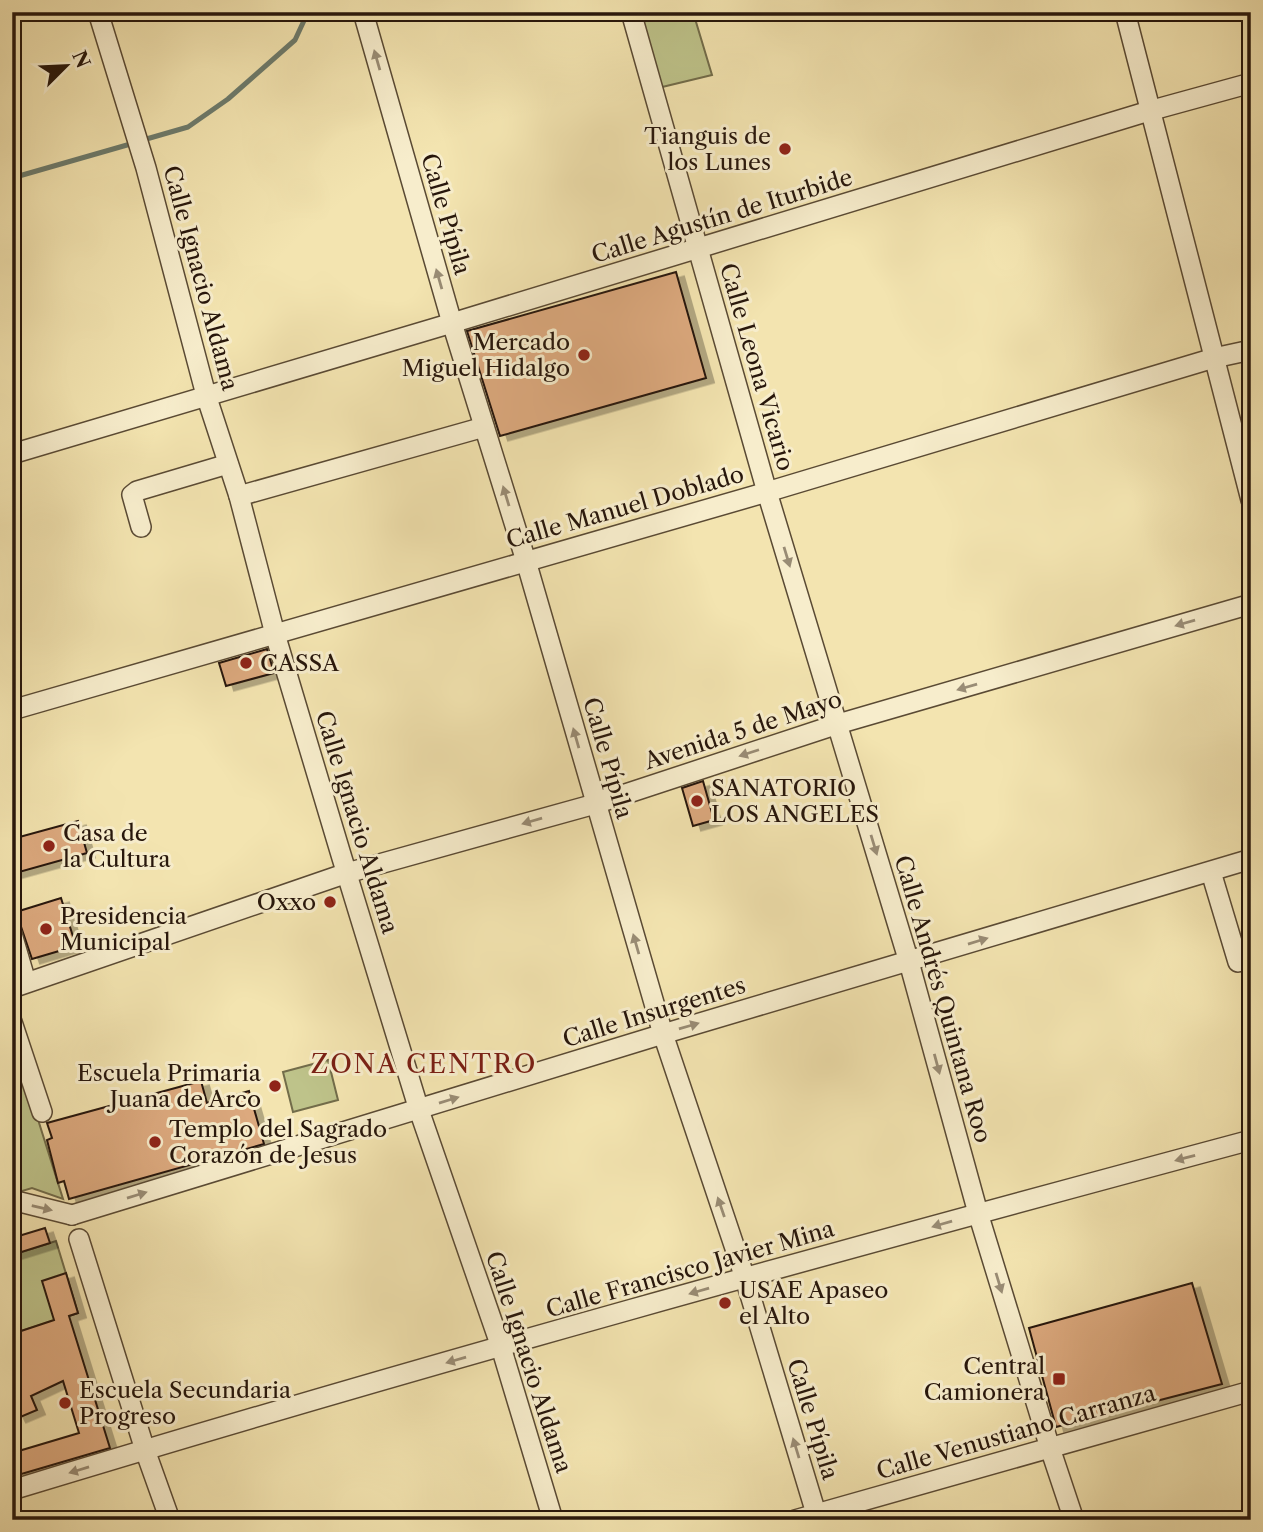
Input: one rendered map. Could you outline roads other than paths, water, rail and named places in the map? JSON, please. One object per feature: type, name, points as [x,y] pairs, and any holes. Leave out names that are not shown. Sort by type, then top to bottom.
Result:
[{"type":"street","name":"Calle Ignacio Aldama","points":[[97,12],[146,168],[206,395],[239,496],[275,634],[347,873],[419,1110],[501,1347],[553,1520]]},
{"type":"street","name":"Calle Pípila","points":[[363,12],[452,323],[526,561],[663,1034],[745,1278],[817,1516]]},
{"type":"street","name":"Calle Leona Vicario","points":[[631,12],[767,492]]},
{"type":"street","points":[[1125,12],[1251,500]]},
{"type":"street","name":"Calle Agustín de Iturbide","points":[[12,454],[1149,111],[1251,83]]},
{"type":"street","name":"Calle Manuel Doblado","points":[[12,710],[767,492],[1214,358],[1251,350]]},
{"type":"street","points":[[239,496],[484,428]]},
{"type":"street","points":[[141,527],[132,495],[137,491],[228,464]]},
{"type":"street","name":"Calle Andrés Quintana Roo","points":[[767,492],[909,962],[978,1213],[1074,1520]]},
{"type":"street","name":"Avenida 5 de Mayo","points":[[19,985],[347,873],[595,804],[838,724],[1251,604]]},
{"type":"street","name":"Calle Insurgentes","points":[[75,1227],[419,1110],[663,1034],[1251,859]]},
{"type":"street","points":[[1210,872],[1238,962]]},
{"type":"street","points":[[12,934],[19,985]]},
{"type":"street","points":[[12,1021],[42,1112]]},
{"type":"street","name":"Calle Francisco Javier Mina","points":[[12,1490],[745,1278],[1251,1140]]},
{"type":"street","points":[[12,1205],[20,1202],[75,1227],[145,1450],[170,1520]]},
{"type":"street","name":"Calle Venustiano Carranza","points":[[795,1520],[817,1516],[1251,1391]]},
{"type":"waterway","points":[[143,140],[188,127],[228,99],[295,40],[308,12]]},
{"type":"waterway","points":[[12,178],[134,143]]},
{"type":"place","name":"Tianguis de los Lunes","points":[[785,149]]},
{"type":"place","name":"Mercado Miguel Hidalgo","points":[[584,355]]},
{"type":"place","name":"CASSA","points":[[246,663]]},
{"type":"place","name":"SANATORIO LOS ANGELES","points":[[697,801]]},
{"type":"place","name":"Casa de la Cultura","points":[[49,846]]},
{"type":"place","name":"Oxxo","points":[[330,902]]},
{"type":"place","name":"Presidencia Municipal","points":[[46,929]]},
{"type":"place","name":"Escuela Primaria Juana de Arco","points":[[275,1086]]},
{"type":"place","name":"Templo del Sagrado Corazón de Jesus","points":[[155,1142]]},
{"type":"place","name":"USAE Apaseo el Alto","points":[[725,1303]]},
{"type":"place","name":"Central Camionera","points":[[1059,1379]]},
{"type":"place","name":"Escuela Secundaria Progreso","points":[[65,1403]]},
{"type":"district","name":"ZONA CENTRO","points":[[424,1064]]}]
